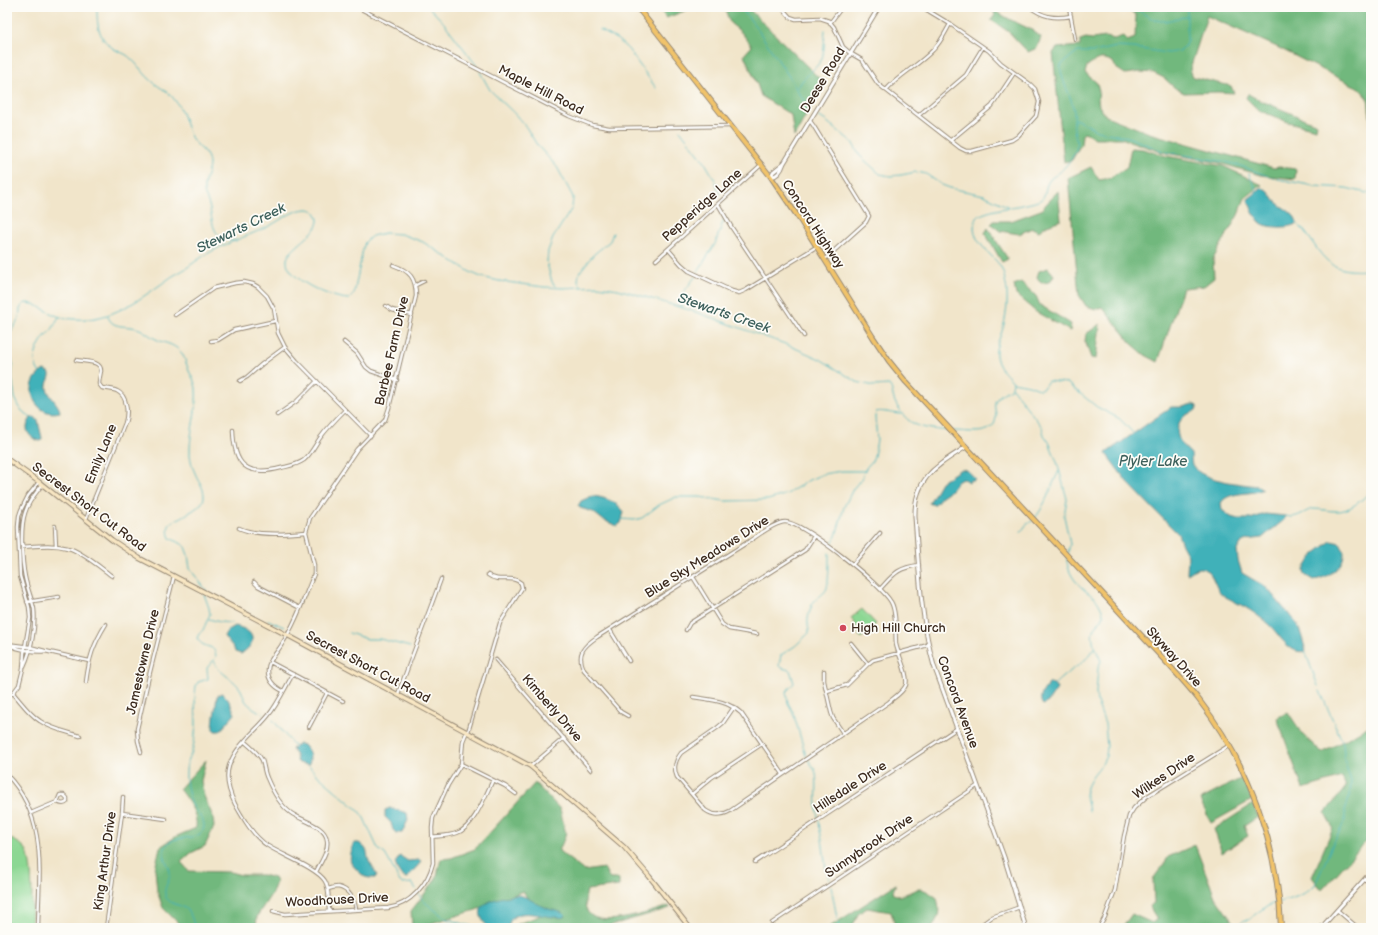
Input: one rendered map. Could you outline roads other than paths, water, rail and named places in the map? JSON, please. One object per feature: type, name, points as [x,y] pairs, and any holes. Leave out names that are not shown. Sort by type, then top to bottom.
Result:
[{"type":"highway","name":"Concord Highway","points":[[635,7],[641,12],[762,164],[889,361],[906,382],[966,447]]},
{"type":"highway","points":[[641,7],[641,12]]},
{"type":"highway","name":"Skyway Drive","points":[[966,447],[1186,684],[1211,715],[1230,745],[1248,780],[1265,827],[1275,866],[1282,928]]},
{"type":"main road","name":"Secrest Short Cut Road","points":[[7,459],[126,550],[531,766],[624,847],[690,928]]},
{"type":"street","name":"Maple Hill Road","points":[[357,7],[569,116],[592,126],[615,128],[731,126]]},
{"type":"street","points":[[781,7],[790,17],[796,20],[820,18],[830,23],[834,27],[843,47],[862,60],[878,84],[960,148],[966,151],[972,151],[1012,140],[1022,132],[1036,116],[1039,102],[1035,89],[983,47],[922,7]]},
{"type":"street","points":[[830,23],[842,7]]},
{"type":"street","name":"Deese Road","points":[[771,177],[776,176],[783,167],[850,53],[879,7]]},
{"type":"street","points":[[1030,7],[1039,14],[1058,18],[1071,16]]},
{"type":"street","points":[[1069,7],[1075,39]]},
{"type":"street","points":[[886,90],[897,78],[932,51],[940,42],[950,24]]},
{"type":"street","points":[[919,115],[966,75],[983,47]]},
{"type":"street","points":[[951,140],[992,106],[1014,73]]},
{"type":"street","points":[[810,121],[869,216],[866,222],[824,260]]},
{"type":"street","name":"Pepperidge Lane","points":[[656,260],[762,164]]},
{"type":"street","points":[[718,204],[732,228],[804,336]]},
{"type":"street","points":[[668,249],[689,271],[732,291],[741,293],[816,247]]},
{"type":"street","name":"Barbee Farm Drive","points":[[306,532],[310,518],[348,462],[388,415],[416,297],[416,285],[408,272],[393,264]]},
{"type":"street","points":[[416,285],[424,280]]},
{"type":"street","points":[[175,315],[206,292],[214,288],[244,282],[253,284],[261,289],[267,296],[274,309],[279,336],[285,347],[371,436]]},
{"type":"street","points":[[386,306],[392,310],[412,315]]},
{"type":"street","points":[[211,341],[218,340],[234,330],[276,321]]},
{"type":"street","points":[[344,342],[357,353],[362,362],[371,371],[396,380]]},
{"type":"street","points":[[240,381],[285,347]]},
{"type":"street","name":"Emily Lane","points":[[76,360],[96,363],[100,366],[101,370],[99,384],[102,388],[115,390],[121,394],[125,400],[127,413],[125,423],[86,519]]},
{"type":"street","points":[[277,414],[297,401],[317,381]]},
{"type":"street","points":[[233,430],[234,447],[240,461],[253,470],[264,472],[270,471],[299,463],[304,459],[326,430],[345,410]]},
{"type":"street","name":"Concord Avenue","points":[[966,447],[940,464],[929,474],[923,481],[919,490],[915,510],[924,626],[934,666],[1004,857],[1026,928]]},
{"type":"street","points":[[23,668],[30,648],[34,608],[25,576],[23,526],[25,512],[31,498],[41,484]]},
{"type":"street","points":[[7,697],[14,694],[20,685],[30,618],[20,576],[18,527],[21,510],[28,496],[41,484]]},
{"type":"street","name":"Blue Sky Meadows Drive","points":[[628,716],[618,710],[584,670],[581,656],[583,649],[588,643],[765,531],[782,522],[788,522],[798,526],[814,536],[852,564],[892,602],[899,653],[906,678],[906,684],[899,694],[889,702],[724,814],[710,814],[677,777],[674,771],[677,758],[681,753],[723,723],[734,707]]},
{"type":"street","points":[[55,526],[56,546]]},
{"type":"street","points":[[239,528],[274,533],[306,532],[314,574],[287,635],[270,662],[267,670],[270,681],[283,691]]},
{"type":"street","points":[[852,564],[880,533]]},
{"type":"street","points":[[686,630],[690,623],[805,550],[814,536]]},
{"type":"street","points":[[19,547],[56,546],[69,548],[112,576]]},
{"type":"street","points":[[880,589],[899,570],[919,565]]},
{"type":"street","name":"Woodhouse Drive","points":[[274,911],[285,914],[395,907],[409,900],[429,877],[433,863],[433,818],[448,785],[461,764],[463,741],[500,623],[522,588],[521,583],[516,580],[495,580],[488,575]]},
{"type":"street","name":"Jamestowne Drive","points":[[141,752],[137,729],[150,669],[174,576]]},
{"type":"street","points":[[693,577],[722,624],[729,628],[757,634]]},
{"type":"street","points":[[398,694],[442,579]]},
{"type":"street","points":[[254,582],[258,586],[300,608]]},
{"type":"street","points":[[27,602],[60,597]]},
{"type":"street","points":[[86,682],[89,661],[93,648],[106,624]]},
{"type":"street","points":[[610,630],[629,661]]},
{"type":"street","points":[[851,643],[868,664]]},
{"type":"street","points":[[7,644],[89,661]]},
{"type":"street","points":[[827,691],[847,685],[873,660],[928,645]]},
{"type":"street","name":"Kimberly Drive","points":[[496,660],[592,770]]},
{"type":"street","points":[[270,662],[343,701]]},
{"type":"street","points":[[824,671],[824,681],[833,718],[843,733]]},
{"type":"street","points":[[293,674],[268,716],[233,756],[227,779],[232,797],[239,810],[248,826],[260,839],[279,852],[316,872],[324,880],[328,889],[329,911]]},
{"type":"street","points":[[309,727],[327,692]]},
{"type":"street","points":[[14,694],[28,711],[40,722],[80,736]]},
{"type":"street","points":[[693,697],[724,702],[734,707],[741,714],[783,774]]},
{"type":"street","name":"Hillsdale Drive","points":[[755,862],[956,729]]},
{"type":"street","points":[[531,766],[564,738]]},
{"type":"street","points":[[245,742],[262,760],[266,777],[284,807],[291,813],[321,830],[326,836],[327,851],[316,872]]},
{"type":"street","points":[[692,794],[711,778],[762,744]]},
{"type":"street","name":"Wilkes Drive","points":[[1099,928],[1105,917],[1115,890],[1124,836],[1129,816],[1134,808],[1146,797],[1230,745]]},
{"type":"street","points":[[461,764],[493,780],[516,794]]},
{"type":"street","points":[[7,775],[25,798],[31,812],[38,841],[40,859],[38,928]]},
{"type":"street","points":[[432,837],[450,835],[464,829],[474,816],[493,780]]},
{"type":"street","name":"Sunnybrook Drive","points":[[772,923],[977,786]]},
{"type":"street","name":"King Arthur Drive","points":[[106,928],[123,797]]},
{"type":"street","points":[[31,812],[57,802]]},
{"type":"street","points":[[122,813],[166,819]]},
{"type":"street","points":[[1321,928],[1371,872]]},
{"type":"street","points":[[328,889],[338,887],[344,890],[355,902],[356,910]]},
{"type":"street","points":[[977,928],[992,917],[1020,907]]},
{"type":"street","points":[[1336,910],[1358,928]]},
{"type":"water","points":[[1262,188],[1270,193],[1275,201],[1294,216],[1297,223],[1289,226],[1269,226],[1264,225],[1257,219],[1248,199]]},
{"type":"water","points":[[44,370],[50,373],[47,388],[60,409],[60,412],[51,413],[44,410],[34,399],[32,391],[33,383],[37,376]]},
{"type":"water","name":"Plyler Lake","points":[[1193,404],[1197,406],[1197,409],[1186,415],[1180,421],[1178,425],[1178,437],[1191,454],[1193,466],[1198,471],[1213,478],[1233,483],[1258,486],[1263,489],[1229,496],[1221,503],[1222,510],[1231,517],[1238,519],[1250,519],[1265,514],[1286,516],[1284,520],[1262,538],[1242,542],[1237,550],[1238,560],[1242,573],[1266,587],[1297,624],[1306,651],[1300,652],[1289,647],[1261,618],[1223,595],[1217,588],[1208,571],[1205,569],[1197,568],[1187,574],[1188,556],[1178,534],[1127,482],[1106,453],[1171,407],[1182,407]]},
{"type":"water","points":[[35,417],[38,421],[42,438],[41,441],[36,440],[27,431],[29,421],[31,418]]},
{"type":"water","points":[[961,469],[969,472],[975,479],[970,480],[969,482],[962,479],[957,482],[951,490],[942,496],[934,505],[929,503],[941,482]]},
{"type":"water","points":[[592,496],[606,499],[618,505],[624,512],[621,523],[617,526],[603,520],[593,512],[578,506],[581,501]]},
{"type":"water","points":[[1331,541],[1340,543],[1343,549],[1344,552],[1341,563],[1329,575],[1313,580],[1305,575],[1304,569],[1314,554]]},
{"type":"water","points":[[235,626],[246,630],[252,637],[252,641],[247,650],[241,654],[235,652],[224,636],[227,631]]},
{"type":"water","points":[[1050,683],[1054,684],[1057,689],[1048,702],[1043,705],[1041,702],[1041,697]]},
{"type":"water","points":[[221,693],[228,699],[235,714],[220,731],[215,731],[213,729],[213,725],[217,696]]},
{"type":"water","points":[[299,744],[304,745],[309,752],[309,765],[299,763],[297,761],[292,749]]},
{"type":"water","points":[[390,808],[407,813],[408,820],[402,833],[396,833],[393,830],[391,823],[385,817],[385,810]]},
{"type":"water","points":[[354,843],[359,843],[365,848],[369,860],[377,875],[375,878],[365,877],[351,863],[350,861]]},
{"type":"water","points":[[400,856],[408,861],[422,861],[407,878],[401,874],[395,863]]},
{"type":"water","points":[[521,895],[545,908],[560,912],[566,916],[558,918],[532,914],[516,915],[511,920],[508,928],[489,928],[482,920],[480,913],[486,903]]},
{"type":"waterway","points":[[97,7],[98,26],[102,36],[109,45],[131,59],[150,79],[169,94],[177,103],[192,139],[208,157],[209,166],[204,192],[217,234],[228,240],[236,241]]},
{"type":"waterway","points":[[429,7],[444,23],[477,66]]},
{"type":"waterway","points":[[737,7],[745,13],[756,27],[799,94],[810,108]]},
{"type":"waterway","points":[[1133,7],[1148,17],[1161,21],[1186,17]]},
{"type":"waterway","name":"Stewarts Creek","points":[[1012,387],[1013,382],[998,363],[996,356],[996,348],[1003,328],[1006,310],[1007,292],[1005,278],[999,265],[984,249],[976,237],[974,225],[977,218],[987,212],[1040,200],[1044,196],[1047,183],[1067,165],[1073,156],[1077,144],[1074,127],[1074,111],[1063,79],[1061,65],[1078,52],[1094,52],[1116,47],[1168,53],[1180,51],[1184,48],[1187,40],[1187,7]]},
{"type":"waterway","points":[[600,30],[618,40],[628,49],[656,88]]},
{"type":"waterway","points":[[797,90],[804,78],[822,59],[824,52],[825,30]]},
{"type":"waterway","points":[[480,72],[490,90],[514,113],[526,127],[537,145],[557,167],[573,197],[572,208],[553,238],[548,251],[547,262],[552,282],[556,287]]},
{"type":"waterway","points":[[818,116],[852,142],[860,156],[880,174],[890,176],[916,172],[926,174],[942,185],[984,195],[1009,207]]},
{"type":"waterway","points":[[1075,119],[1097,131],[1128,137],[1165,152],[1226,162],[1273,178],[1314,186],[1346,188],[1371,194]]},
{"type":"waterway","points":[[680,130],[704,161],[715,180],[720,194]]},
{"type":"waterway","points":[[1249,174],[1257,192]]},
{"type":"waterway","name":"Stewarts Creek","points":[[31,418],[21,410],[15,398],[12,377],[13,365],[9,344],[10,333],[19,319],[20,309],[23,304],[33,304],[57,316],[66,318],[81,319],[107,315],[132,304],[212,251],[270,226],[290,214],[306,209],[312,210],[315,213],[318,220],[317,226],[290,254],[287,259],[288,266],[293,274],[301,280],[332,296],[349,299],[354,294],[365,242],[372,236],[385,233],[401,234],[423,242],[470,272],[481,277],[544,287],[563,288],[598,286],[618,289],[693,311],[788,345],[820,359],[857,382],[874,386],[889,385],[900,411],[911,422],[931,429],[949,431]]},
{"type":"waterway","points":[[697,273],[715,244],[724,219]]},
{"type":"waterway","points":[[1297,224],[1306,233],[1319,252],[1337,267],[1352,270],[1371,270]]},
{"type":"waterway","points":[[581,286],[578,281],[579,273],[593,255],[610,241],[613,233]]},
{"type":"waterway","points":[[681,307],[683,293],[695,277]]},
{"type":"waterway","points":[[108,316],[112,323],[116,325],[139,329],[157,340],[170,344],[179,350],[183,355],[195,384],[196,405],[190,455],[191,462],[203,490],[204,497],[201,504],[171,523],[168,530],[170,538],[185,547],[190,569],[206,590],[205,592]]},
{"type":"waterway","points":[[40,373],[35,364],[36,354],[43,339],[53,328],[59,317]]},
{"type":"waterway","points":[[1013,382],[1029,385],[1039,389],[1043,388],[1048,381],[1067,383],[1097,407],[1120,419],[1134,434]]},
{"type":"waterway","points":[[1012,388],[1042,427],[1044,435],[1049,442],[1057,462],[1067,499],[1064,516],[1070,544],[1068,553]]},
{"type":"waterway","name":"Stewarts Creek","points":[[954,431],[981,432],[992,427],[995,422],[995,404],[998,397],[1012,388]]},
{"type":"waterway","points":[[832,543],[836,536],[844,507],[853,489],[861,479],[874,456],[877,440],[876,412],[881,411],[901,414]]},
{"type":"waterway","points":[[621,519],[634,520],[642,518],[659,505],[676,497],[700,497],[725,501],[768,500],[787,494],[809,480],[823,474],[842,471],[865,471]]},
{"type":"waterway","points":[[1034,519],[1038,515],[1059,471]]},
{"type":"waterway","points":[[1286,516],[1297,516],[1313,509],[1336,511],[1346,510],[1359,502],[1371,491]]},
{"type":"waterway","points":[[1021,532],[1026,525],[1032,521]]},
{"type":"waterway","points":[[806,756],[793,712],[788,703],[786,692],[794,683],[790,670],[779,666],[781,655],[795,646],[809,633],[808,619],[812,605],[827,587],[829,553]]},
{"type":"waterway","points":[[1067,558],[1068,568],[1072,577],[1083,589],[1093,596],[1100,605],[1103,614],[1102,619],[1094,628],[1092,635],[1093,642],[1101,661],[1098,668],[1096,693],[1097,702],[1105,724],[1107,747],[1106,756],[1087,787],[1086,796],[1089,811]]},
{"type":"waterway","points":[[195,928],[188,911],[185,908],[172,903],[166,898],[165,891],[170,873],[164,853],[166,846],[171,841],[196,836],[201,833],[204,827],[202,819],[190,800],[186,774],[187,764],[195,739],[196,686],[198,682],[208,679],[207,668],[216,657],[214,650],[200,642],[197,638],[203,630],[210,614],[204,594]]},
{"type":"waterway","points":[[209,619],[231,623]]},
{"type":"waterway","points":[[268,620],[284,627]]},
{"type":"waterway","points":[[349,633],[367,639],[380,639],[410,647]]},
{"type":"waterway","points":[[1054,685],[1082,663],[1095,647]]},
{"type":"waterway","points":[[1305,651],[1318,686]]},
{"type":"waterway","points":[[214,661],[218,669],[240,688],[247,703],[263,714]]},
{"type":"waterway","points":[[1280,902],[1303,894],[1315,885],[1331,848],[1345,821],[1345,810],[1350,796],[1351,781],[1345,763],[1343,743],[1320,691]]},
{"type":"waterway","points":[[273,720],[295,747]]},
{"type":"waterway","points":[[808,759],[816,773],[818,817]]},
{"type":"waterway","points":[[309,766],[316,774],[358,810],[364,818],[378,849],[385,854],[400,882],[403,884],[412,883],[416,889]]},
{"type":"waterway","points":[[819,820],[826,869],[830,882]]},
{"type":"waterway","points":[[831,886],[839,928]]},
{"type":"waterway","points":[[418,893],[429,906],[449,921],[453,926]]},
{"type":"waterway","points":[[1236,928],[1244,920],[1249,920],[1255,914],[1277,902]]},
{"type":"waterway","points":[[447,919],[478,928],[487,926]]},
{"type":"place","name":"High Hill Church","points":[[843,628]]}]
